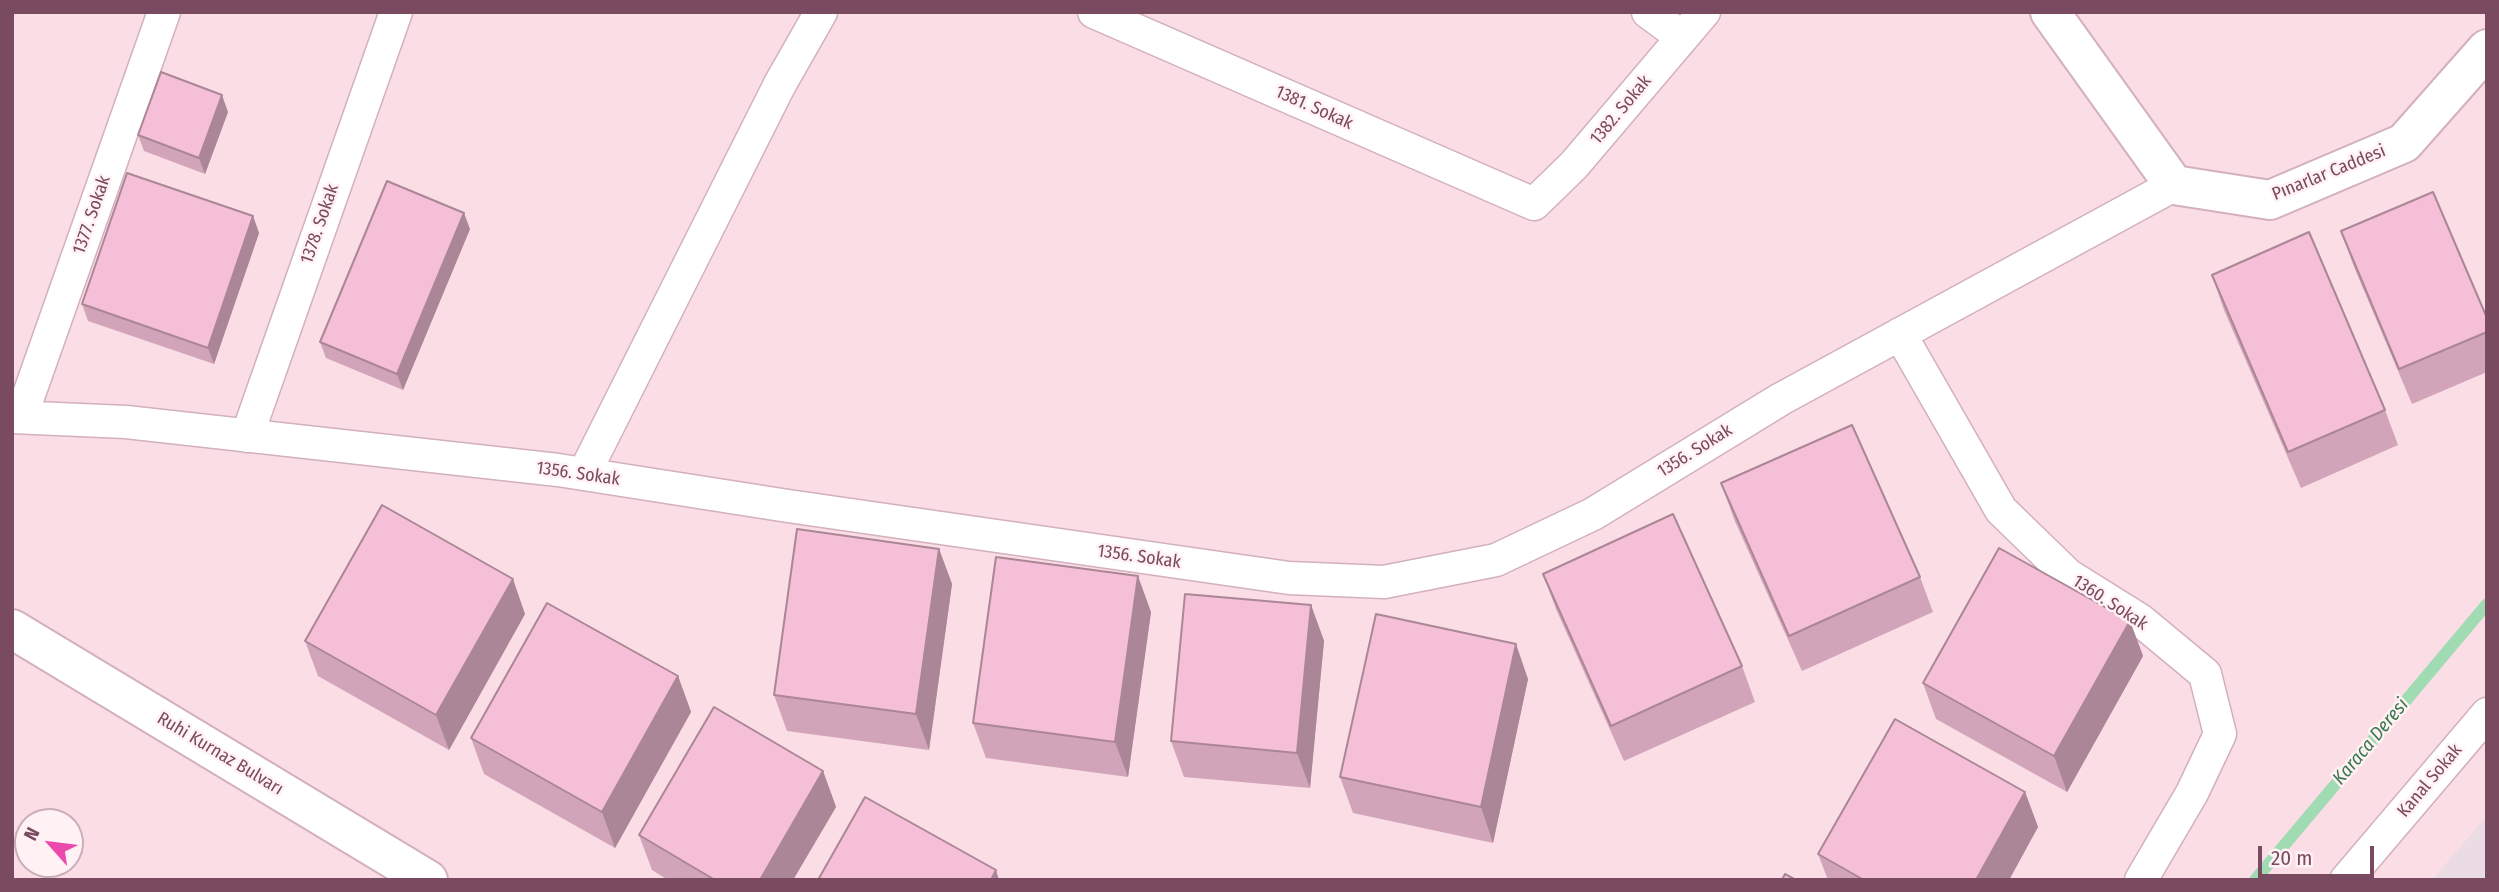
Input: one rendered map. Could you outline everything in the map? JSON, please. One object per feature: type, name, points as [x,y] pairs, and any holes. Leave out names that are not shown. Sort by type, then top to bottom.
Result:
[{"type":"street","name":"1377. Sokak","points":[[16,417],[164,12]]},
{"type":"street","name":"1378. Sokak","points":[[247,436],[396,12]]},
{"type":"street","points":[[584,474],[780,84],[821,12]]},
{"type":"street","name":"1381. Sokak","points":[[1094,12],[1534,204]]},
{"type":"street","points":[[1648,12],[1682,37]]},
{"type":"street","name":"1382. Sokak","points":[[1534,204],[1574,165],[1704,12]]},
{"type":"street","points":[[2050,12],[2174,185]]},
{"type":"street","name":"Pınarlar Caddesi","points":[[2174,185],[2270,200],[2404,143],[2487,49]]},
{"type":"street","name":"1356. Sokak","points":[[16,417],[126,422],[584,474],[1289,578],[1384,582],[1496,560],[1593,514],[1781,399],[2174,185]]},
{"type":"street","name":"1360. Sokak","points":[[1900,334],[2000,510],[2068,575],[2140,620],[2205,674],[2220,734],[2192,793],[2141,880]]},
{"type":"street","name":"Ruhi Kurnaz Bulvarı","points":[[12,629],[418,877]]},
{"type":"street","name":"Kanal Sokak","points":[[2346,880],[2487,714]]},
{"type":"shaded area","points":[[12,12],[2487,12],[2487,880],[12,880]]},
{"type":"shaded area","points":[[2487,816],[2487,880],[2432,880]]},
{"type":"building","points":[[161,72],[222,95],[199,158],[138,135]]},
{"type":"building","points":[[127,173],[253,216],[208,348],[82,304]]},
{"type":"building","points":[[387,181],[464,213],[397,374],[320,342]]},
{"type":"building","points":[[2433,192],[2487,318],[2487,332],[2399,369],[2341,231]]},
{"type":"building","points":[[2309,232],[2385,410],[2288,452],[2212,275]]},
{"type":"building","points":[[1852,425],[1920,577],[1789,636],[1721,483]]},
{"type":"building","points":[[382,505],[513,579],[436,715],[305,641]]},
{"type":"building","points":[[1673,514],[1742,666],[1611,726],[1543,574]]},
{"type":"building","points":[[797,529],[939,549],[916,714],[774,695]]},
{"type":"building","points":[[1999,548],[2130,621],[2054,756],[1923,683]]},
{"type":"building","points":[[996,557],[1138,576],[1115,742],[973,723]]},
{"type":"building","points":[[1185,594],[1311,605],[1297,753],[1171,741]]},
{"type":"building","points":[[547,603],[678,676],[602,812],[471,738]]},
{"type":"building","points":[[1376,614],[1516,644],[1481,807],[1340,777]]},
{"type":"building","points":[[714,707],[823,771],[760,880],[715,880],[639,835]]},
{"type":"building","points":[[1895,719],[2025,792],[1976,880],[1864,880],[1818,854]]},
{"type":"building","points":[[865,797],[996,870],[991,880],[818,880]]},
{"type":"building","points":[[1785,874],[1796,880],[1782,880]]},
{"type":"waterway","name":"Karaca Deresi","points":[[2255,880],[2487,604]]}]
